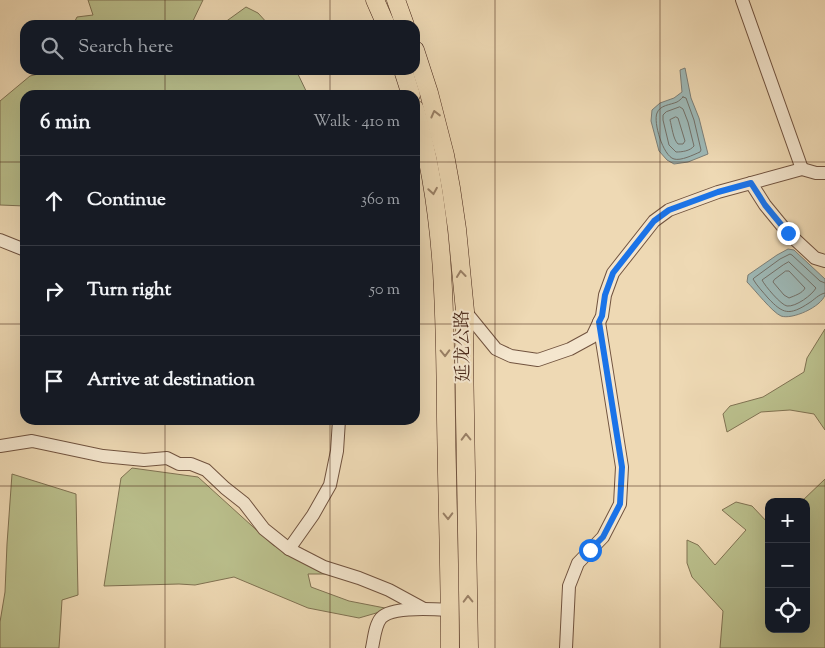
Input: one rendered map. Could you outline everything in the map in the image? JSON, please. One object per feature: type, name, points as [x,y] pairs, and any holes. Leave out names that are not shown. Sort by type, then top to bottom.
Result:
[{"type":"highway","points":[[375,0],[384,20]]},
{"type":"highway","points":[[396,0],[403,20]]},
{"type":"highway","name":"延龙公路","points":[[420,65],[446,156],[457,229],[465,311],[464,356],[469,648]]},
{"type":"highway","points":[[405,75],[409,90]]},
{"type":"highway","name":"延龙公路","points":[[420,129],[427,156],[433,193],[441,265],[445,343],[450,648]]},
{"type":"street","points":[[742,0],[802,169]]},
{"type":"street","points":[[465,311],[496,349],[511,356],[538,360],[570,349],[592,337],[602,316],[605,295],[613,273],[654,221],[669,210],[718,192],[802,169],[825,173]]},
{"type":"street","points":[[751,183],[765,205],[788,233],[815,258],[825,261]]},
{"type":"street","points":[[0,240],[20,248]]},
{"type":"street","points":[[566,648],[569,586],[578,563],[603,537],[620,504],[622,467],[599,322]]},
{"type":"street","points":[[289,549],[313,515],[330,485],[337,451],[339,425]]},
{"type":"street","points":[[0,446],[32,441],[103,456],[144,460],[167,458],[179,464],[191,464],[206,470],[244,503],[264,528],[289,549],[324,567],[389,590],[424,609]]},
{"type":"street","points":[[372,648],[376,628],[381,618],[390,612],[424,609],[450,610]]},
{"type":"green space","points":[[88,0],[203,0],[193,20],[76,20],[77,17],[93,15]]},
{"type":"green space","points":[[246,7],[258,13],[264,20],[228,20]]},
{"type":"green space","points":[[298,75],[306,90],[20,90],[20,206],[0,205],[0,101],[30,76]]},
{"type":"green space","points":[[825,329],[825,430],[814,414],[790,410],[761,412],[727,432],[723,414],[730,406],[763,397],[804,372],[807,358]]},
{"type":"green space","points":[[132,468],[198,477],[273,545],[327,574],[308,574],[311,587],[349,601],[390,609],[359,618],[308,608],[234,577],[195,585],[104,586],[121,478]]},
{"type":"green space","points":[[12,474],[76,494],[78,595],[62,600],[59,648],[0,648],[0,622],[5,592]]},
{"type":"green space","points":[[825,479],[825,648],[720,648],[723,611],[692,577],[687,563],[687,540],[698,545],[715,565],[746,530],[722,510],[736,502],[752,506],[765,520],[765,633],[810,633],[810,498],[805,498]]},
{"type":"water","points":[[685,68],[691,98],[699,118],[708,154],[688,162],[674,164],[667,160],[659,151],[651,121],[652,110],[660,103],[674,98],[682,92],[680,70]]},
{"type":"water","points":[[788,249],[794,250],[825,279],[825,295],[818,304],[806,312],[786,317],[773,310],[747,282],[748,275]]},
{"type":"route","points":[[590,550],[603,537],[620,504],[622,467],[599,322],[602,316],[605,295],[613,273],[654,221],[669,210],[718,192],[751,183],[765,205],[788,233]]}]
